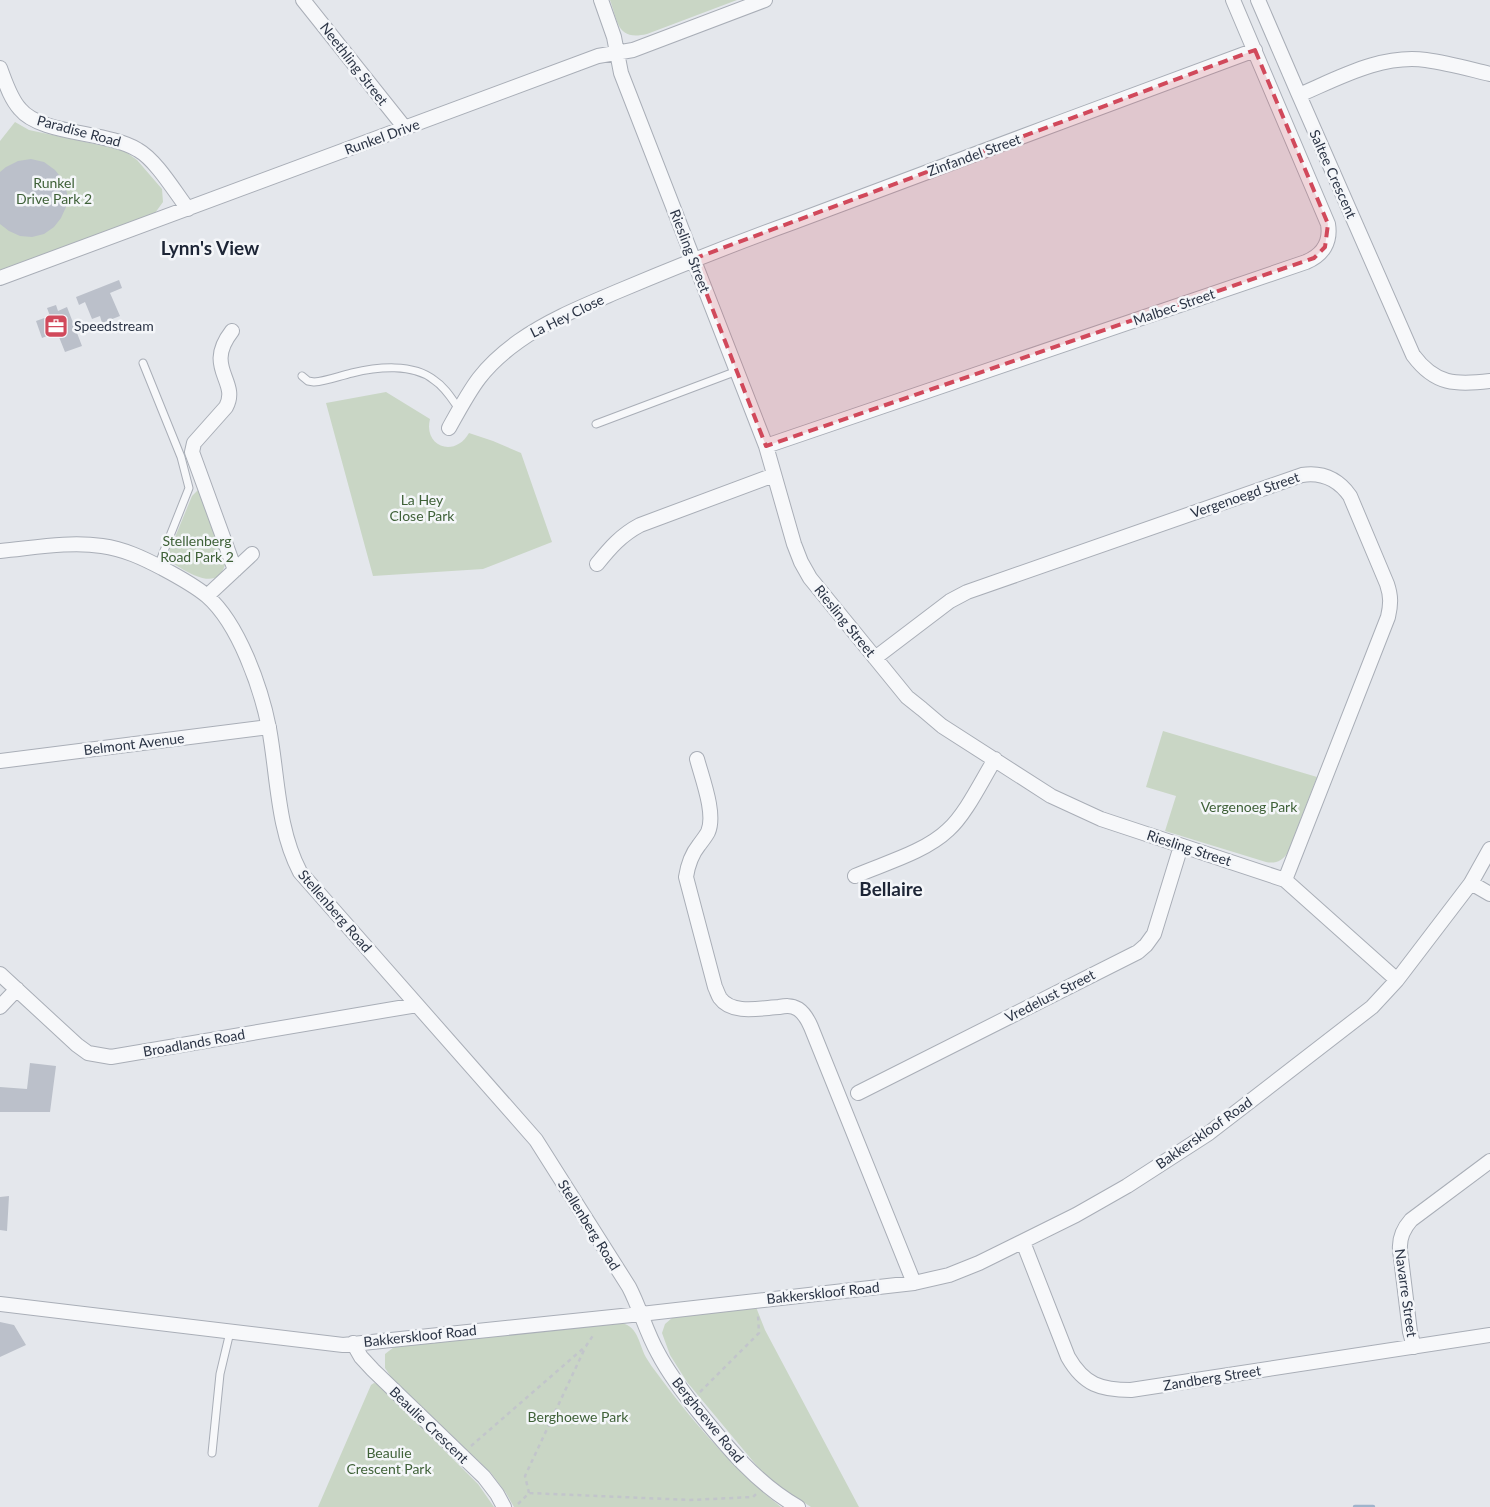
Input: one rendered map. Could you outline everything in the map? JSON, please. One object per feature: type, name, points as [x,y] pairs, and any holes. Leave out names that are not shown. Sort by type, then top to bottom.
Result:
[{"type":"street","name":"Neethling Street","points":[[303,0],[405,128]]},
{"type":"street","name":"Riesling Street","points":[[602,0],[614,37],[621,73],[766,446],[785,517],[801,562],[810,578],[907,696],[942,726],[1051,796],[1075,808],[1101,819],[1285,880],[1397,980]]},
{"type":"street","name":"Runkel Drive","points":[[0,278],[598,56],[633,50],[765,0]]},
{"type":"street","name":"Malbec Street","points":[[766,446],[1306,262],[1320,254],[1328,240],[1328,224],[1233,0]]},
{"type":"street","name":"Saltee Crescent","points":[[1258,0],[1413,355],[1426,370],[1444,381],[1465,384],[1490,381]]},
{"type":"street","name":"Zinfandel Street","points":[[693,259],[1255,50]]},
{"type":"street","points":[[1299,95],[1362,68],[1390,61],[1426,60],[1490,74]]},
{"type":"street","name":"Paradise Road","points":[[0,68],[13,98],[19,109],[26,116],[46,125],[123,142],[140,150],[188,208]]},
{"type":"street","name":"La Hey Close","points":[[449,428],[480,374],[491,362],[520,340],[544,325],[580,308],[693,259]]},
{"type":"street","points":[[232,331],[222,345],[220,352],[223,376],[231,396],[226,407],[194,443],[192,452],[235,570]]},
{"type":"street","name":"Vergenoegd Street","points":[[875,658],[950,601],[967,592],[1302,475],[1318,474],[1334,479],[1350,496],[1387,584],[1391,596],[1391,605],[1388,617],[1285,880]]},
{"type":"street","points":[[597,564],[614,542],[626,532],[640,525],[774,475]]},
{"type":"street","name":"Stellenberg Road","points":[[0,552],[69,545],[120,549],[176,575],[207,596],[228,620],[251,666],[269,727],[284,832],[292,858],[300,872],[536,1140],[629,1287],[641,1314]]},
{"type":"street","points":[[207,596],[252,554]]},
{"type":"street","name":"Belmont Avenue","points":[[0,761],[269,727]]},
{"type":"street","points":[[698,759],[711,822],[708,832],[693,853],[688,864],[686,877],[715,987],[720,998],[734,1008],[789,1006],[798,1009],[805,1015],[812,1027],[914,1283]]},
{"type":"street","points":[[855,876],[927,844],[949,829],[960,816],[995,759]]},
{"type":"street","name":"Vredelust Street","points":[[858,1093],[1138,952],[1154,934],[1181,846]]},
{"type":"street","name":"Bakkerskloof Road","points":[[0,1304],[343,1345],[758,1301],[914,1283],[950,1275],[1023,1242],[1127,1186],[1209,1132],[1372,1007],[1397,980],[1471,884],[1490,849]]},
{"type":"street","points":[[1471,884],[1490,894]]},
{"type":"street","name":"Broadlands Road","points":[[0,974],[77,1045],[88,1053],[111,1057],[417,1004]]},
{"type":"street","points":[[0,1007],[17,989]]},
{"type":"street","name":"Navarre Street","points":[[1414,1347],[1410,1332],[1399,1243],[1403,1230],[1411,1220],[1490,1161]]},
{"type":"street","name":"Zandberg Street","points":[[1023,1242],[1068,1357],[1075,1370],[1095,1386],[1112,1390],[1131,1390],[1490,1335]]},
{"type":"street","name":"Berghoewe Road","points":[[641,1314],[667,1370],[691,1402],[737,1457],[765,1484],[798,1507]]},
{"type":"street","name":"Beaulie Crescent","points":[[353,1343],[361,1357],[373,1370],[484,1477],[504,1507]]},
{"type":"lane","points":[[143,364],[181,457],[189,488],[158,566]]},
{"type":"lane","points":[[302,376],[314,382],[364,370],[384,368],[412,370],[434,379],[459,410]]},
{"type":"lane","points":[[596,424],[737,371]]},
{"type":"lane","points":[[212,1454],[220,1374],[230,1332]]},
{"type":"path","points":[[691,1402],[759,1333],[758,1301]]},
{"type":"path","points":[[529,1493],[525,1476],[586,1346],[604,1318]]},
{"type":"path","points":[[461,1455],[586,1346]]},
{"type":"path","points":[[515,1507],[529,1493],[690,1500],[753,1497],[765,1484]]},
{"type":"highlighted area","points":[[1255,50],[1328,224],[1325,247],[1314,258],[766,446],[693,259]]},
{"type":"green space","points":[[610,0],[737,0],[647,34],[630,35],[620,28]]},
{"type":"green space","name":"Runkel Drive Park 2","points":[[15,122],[29,130],[123,150],[137,160],[162,189],[163,202],[155,213],[0,270],[0,141]]},
{"type":"green space","name":"La Hey Close Park","points":[[386,392],[430,419],[429,429],[431,437],[442,446],[456,445],[463,441],[469,433],[521,453],[552,542],[483,569],[373,576],[326,403]]},
{"type":"green space","name":"Stellenberg Road Park 2","points":[[200,488],[226,561],[222,572],[216,577],[208,579],[191,574],[166,559],[192,496]]},
{"type":"green space","name":"Vergenoeg Park","points":[[1163,731],[1317,777],[1284,858],[1273,863],[1266,862],[1165,831],[1176,796],[1146,787]]},
{"type":"green space","points":[[756,1307],[765,1330],[859,1507],[811,1507],[775,1484],[762,1472],[687,1382],[670,1355],[662,1333],[665,1324],[672,1318]]},
{"type":"green space","name":"Berghoewe Park","points":[[622,1323],[632,1328],[650,1364],[714,1444],[781,1507],[514,1507],[491,1473],[391,1377],[385,1368],[385,1354],[398,1344]]},
{"type":"green space","name":"Beaulie Crescent Park","points":[[374,1383],[378,1384],[478,1484],[494,1507],[318,1507],[371,1385]]},
{"type":"building","points":[[31,159],[44,162],[55,170],[63,180],[67,193],[66,207],[54,227],[44,234],[32,237],[20,236],[0,224],[0,172],[18,161]]},
{"type":"building","points":[[119,280],[122,288],[110,293],[120,316],[102,323],[100,316],[92,319],[85,302],[79,305],[76,297]]},
{"type":"building","name":"Speedstream","points":[[56,305],[58,311],[67,307],[82,346],[65,352],[57,332],[42,338],[36,321],[50,316],[47,308]]},
{"type":"building","points":[[30,1063],[56,1066],[50,1112],[0,1112],[0,1087],[27,1089]]},
{"type":"building","points":[[9,1196],[7,1231],[0,1230],[0,1197]]},
{"type":"building","points":[[0,1322],[14,1325],[26,1345],[0,1357]]},
{"type":"waterway","points":[[1355,1507],[1373,1507]]},
{"type":"place","name":"Speedstream","points":[[56,326]]},
{"type":"district","name":"Lynn's View","points":[[210,248]]},
{"type":"district","name":"Bellaire","points":[[891,889]]}]
